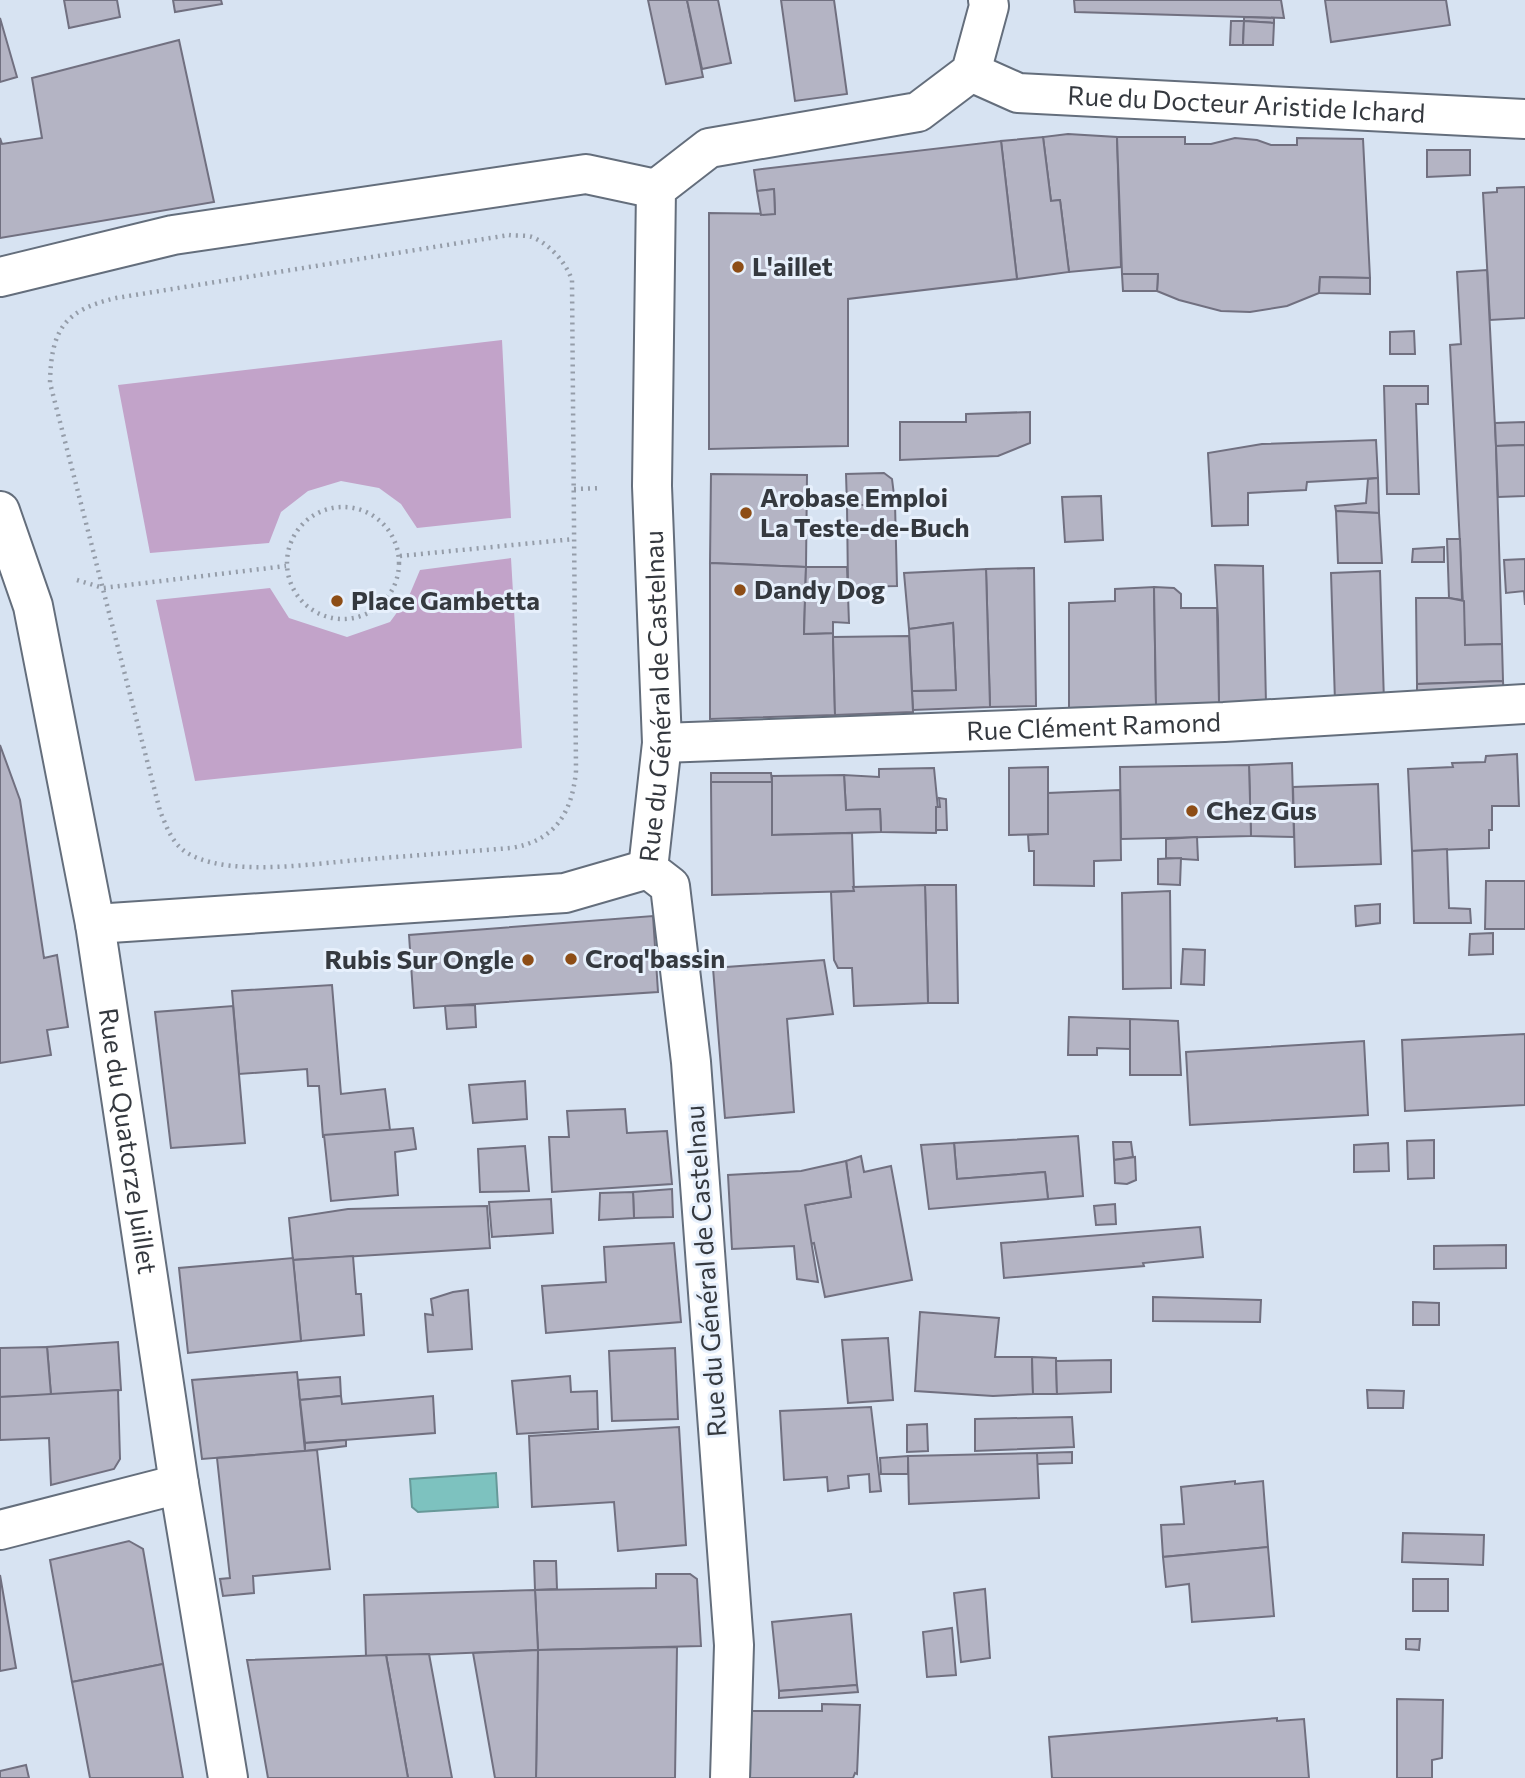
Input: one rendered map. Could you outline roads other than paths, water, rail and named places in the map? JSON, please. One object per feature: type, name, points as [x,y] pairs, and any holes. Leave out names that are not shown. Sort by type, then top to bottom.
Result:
[{"type":"street","points":[[0,277],[173,235],[586,174],[656,189],[709,148],[918,112],[971,72],[989,6],[988,0]]},
{"type":"street","name":"Rue du Docteur Aristide Ichard","points":[[971,72],[1018,93],[1525,119]]},
{"type":"street","name":"Rue du Général de Castelnau","points":[[656,189],[652,486],[662,743],[648,869],[670,886],[691,1062],[734,1644],[730,1778]]},
{"type":"street","name":"Rue du Quatorze Juillet","points":[[0,512],[8,569],[33,606],[95,925],[179,1484],[228,1778]]},
{"type":"street","name":"Rue Clément Ramond","points":[[662,743],[1224,722],[1525,704]]},
{"type":"street","points":[[95,925],[565,893],[648,869]]},
{"type":"street","points":[[0,1530],[179,1484]]},
{"type":"place","name":"L'aillet","points":[[738,267]]},
{"type":"place","name":"Arobase Emploi La Teste-de-Buch","points":[[746,513]]},
{"type":"place","name":"Dandy Dog","points":[[740,590]]},
{"type":"place","name":"Place Gambetta","points":[[337,601]]},
{"type":"place","name":"Chez Gus","points":[[1192,811]]},
{"type":"place","name":"Croq'bassin","points":[[571,959]]},
{"type":"place","name":"Rubis Sur Ongle","points":[[528,960]]}]
